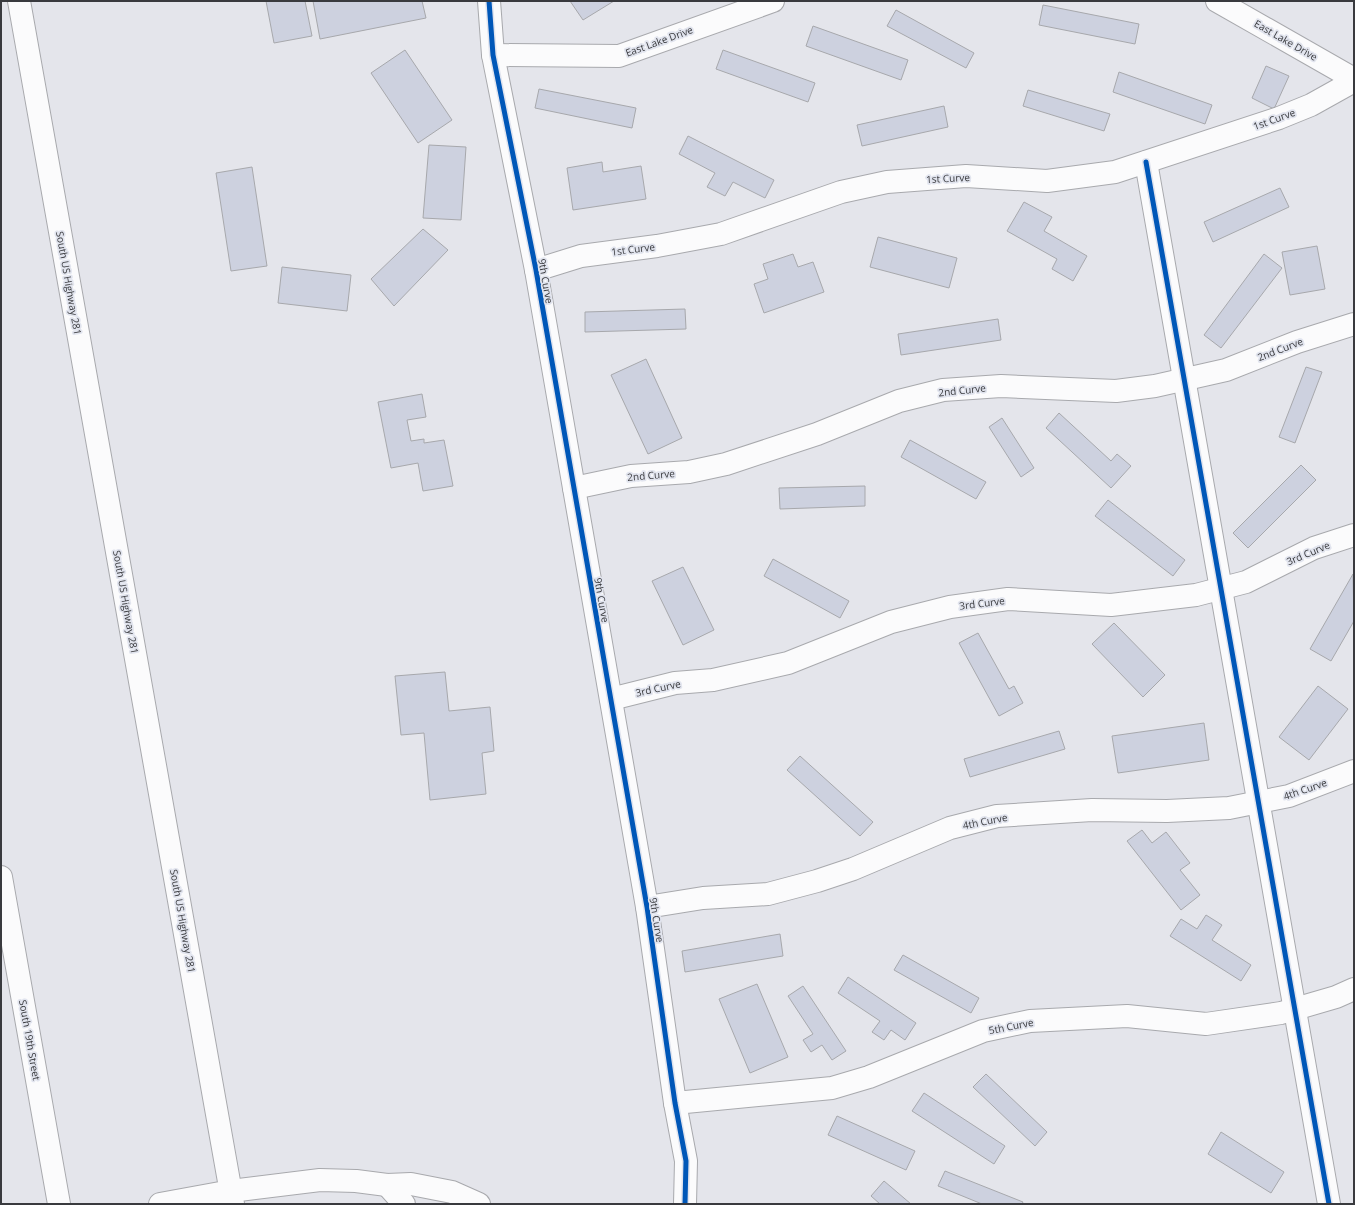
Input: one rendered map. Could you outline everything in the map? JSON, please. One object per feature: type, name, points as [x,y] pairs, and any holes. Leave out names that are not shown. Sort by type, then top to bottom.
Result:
[{"type":"main road","name":"South US Highway 281","points":[[19,1],[232,1198]]},
{"type":"main road","name":"9th Curve","points":[[489,1],[493,55],[536,270],[647,907],[675,1103],[686,1161],[684,1204]]},
{"type":"main road","name":"East Lake Drive","points":[[493,55],[619,56],[773,1]]},
{"type":"main road","name":"East Lake Drive","points":[[1217,1],[1354,80]]},
{"type":"main road","name":"1st Curve","points":[[536,270],[581,256],[657,246],[721,234],[841,192],[887,182],[966,176],[1047,182],[1115,172],[1278,118],[1310,105],[1354,80]]},
{"type":"main road","points":[[1146,162],[1329,1204]]},
{"type":"main road","name":"2nd Curve","points":[[574,488],[631,476],[688,472],[726,464],[817,434],[899,401],[943,390],[1001,386],[1116,391],[1156,386],[1226,370],[1297,342],[1354,324]]},
{"type":"main road","name":"3rd Curve","points":[[610,699],[675,683],[714,680],[788,663],[891,622],[950,607],[1008,599],[1111,605],[1196,595],[1246,582],[1314,548],[1354,535]]},
{"type":"main road","name":"4th Curve","points":[[647,907],[703,898],[768,894],[817,881],[853,869],[950,828],[997,816],[1092,810],[1167,811],[1229,808],[1289,796],[1354,771]]},
{"type":"main road","name":"South 19th Street","points":[[1,877],[59,1204]]},
{"type":"main road","name":"5th Curve","points":[[675,1103],[832,1088],[869,1078],[983,1031],[1030,1021],[1127,1016],[1206,1024],[1281,1013],[1336,997],[1354,989]]},
{"type":"main road","points":[[160,1204],[232,1198],[320,1180],[356,1181],[387,1185],[411,1184],[452,1192],[479,1204]]},
{"type":"main road","points":[[387,1185],[404,1204]]},
{"type":"building","points":[[266,1],[305,1],[312,36],[274,43]]},
{"type":"building","points":[[313,1],[422,1],[426,18],[320,39]]},
{"type":"building","points":[[570,1],[614,1],[583,20]]},
{"type":"building","points":[[1043,5],[1139,24],[1135,44],[1039,25]]},
{"type":"building","points":[[896,10],[974,53],[966,68],[887,26]]},
{"type":"building","points":[[813,26],[908,60],[901,80],[806,46]]},
{"type":"building","points":[[405,50],[452,120],[418,143],[371,73]]},
{"type":"building","points":[[723,50],[815,83],[808,102],[716,69]]},
{"type":"building","points":[[1266,66],[1289,76],[1274,109],[1252,98]]},
{"type":"building","points":[[1119,72],[1212,105],[1205,124],[1113,92]]},
{"type":"building","points":[[539,89],[636,108],[632,128],[535,108]]},
{"type":"building","points":[[1028,90],[1110,114],[1104,131],[1023,106]]},
{"type":"building","points":[[944,106],[948,127],[862,146],[857,125]]},
{"type":"building","points":[[688,136],[774,180],[765,198],[733,182],[725,196],[707,187],[715,173],[679,154]]},
{"type":"building","points":[[429,145],[466,147],[461,220],[423,218]]},
{"type":"building","points":[[602,162],[603,172],[641,166],[646,199],[573,210],[567,168]]},
{"type":"building","points":[[252,167],[267,266],[231,271],[216,173]]},
{"type":"building","points":[[1280,188],[1289,207],[1213,242],[1204,222]]},
{"type":"building","points":[[1024,202],[1052,217],[1044,231],[1087,256],[1073,281],[1052,269],[1057,259],[1007,231]]},
{"type":"building","points":[[423,229],[448,250],[394,306],[371,279]]},
{"type":"building","points":[[878,237],[957,258],[949,288],[870,267]]},
{"type":"building","points":[[1317,246],[1325,289],[1290,295],[1282,252]]},
{"type":"building","points":[[793,254],[798,267],[813,262],[824,292],[764,313],[754,284],[768,279],[763,264]]},
{"type":"building","points":[[1264,254],[1282,268],[1221,348],[1204,335]]},
{"type":"building","points":[[282,267],[351,275],[347,311],[278,303]]},
{"type":"building","points":[[685,309],[686,329],[585,332],[585,312]]},
{"type":"building","points":[[998,319],[1001,340],[901,355],[898,334]]},
{"type":"building","points":[[646,359],[682,438],[648,454],[611,375]]},
{"type":"building","points":[[1306,367],[1322,372],[1295,443],[1279,437]]},
{"type":"building","points":[[422,394],[426,417],[407,420],[411,441],[424,439],[424,443],[444,440],[453,486],[423,491],[418,463],[391,468],[378,402]]},
{"type":"building","points":[[1059,413],[1111,461],[1117,454],[1131,466],[1111,488],[1046,428]]},
{"type":"building","points":[[1002,418],[1034,468],[1021,477],[989,427]]},
{"type":"building","points":[[910,440],[986,482],[976,499],[901,457]]},
{"type":"building","points":[[1301,465],[1316,480],[1248,548],[1233,533]]},
{"type":"building","points":[[865,486],[865,506],[780,509],[779,488]]},
{"type":"building","points":[[1108,500],[1185,560],[1173,576],[1095,516]]},
{"type":"building","points":[[773,559],[849,601],[840,618],[764,576]]},
{"type":"building","points":[[683,567],[714,630],[683,645],[652,581]]},
{"type":"building","points":[[1353,574],[1354,621],[1331,661],[1310,649]]},
{"type":"building","points":[[1114,623],[1165,675],[1143,697],[1092,644]]},
{"type":"building","points":[[978,633],[1009,689],[1014,686],[1023,703],[999,716],[959,643]]},
{"type":"building","points":[[445,672],[449,711],[490,707],[494,751],[482,753],[486,794],[430,800],[424,733],[401,735],[395,676]]},
{"type":"building","points":[[1318,686],[1348,709],[1309,760],[1279,737]]},
{"type":"building","points":[[1204,723],[1209,760],[1118,773],[1112,736]]},
{"type":"building","points":[[1059,731],[1065,749],[970,777],[964,759]]},
{"type":"building","points":[[800,756],[873,822],[860,836],[787,770]]},
{"type":"building","points":[[1142,830],[1152,843],[1166,832],[1190,863],[1180,870],[1200,895],[1181,910],[1127,841]]},
{"type":"building","points":[[1206,915],[1222,925],[1212,940],[1251,965],[1241,981],[1170,936],[1181,919],[1197,929]]},
{"type":"building","points":[[780,934],[783,956],[685,972],[682,951]]},
{"type":"building","points":[[903,955],[979,998],[971,1013],[894,970]]},
{"type":"building","points":[[848,977],[916,1023],[905,1040],[891,1030],[884,1040],[872,1032],[880,1021],[838,993]]},
{"type":"building","points":[[757,984],[788,1057],[750,1073],[719,999]]},
{"type":"building","points":[[803,986],[846,1051],[832,1060],[822,1045],[811,1052],[803,1040],[813,1034],[788,996]]},
{"type":"building","points":[[986,1074],[1047,1132],[1035,1146],[973,1087]]},
{"type":"building","points":[[924,1093],[1005,1146],[994,1164],[912,1111]]},
{"type":"building","points":[[837,1116],[915,1151],[906,1170],[828,1135]]},
{"type":"building","points":[[1221,1132],[1284,1172],[1271,1193],[1208,1154]]},
{"type":"building","points":[[945,1171],[1023,1202],[1022,1204],[982,1204],[938,1186]]},
{"type":"building","points":[[884,1181],[911,1204],[880,1204],[871,1196]]},
{"type":"cycle path","points":[[489,1],[493,55],[536,270],[647,907],[675,1103],[686,1161],[685,1204]]},
{"type":"cycle path","points":[[1146,162],[1329,1204]]}]
